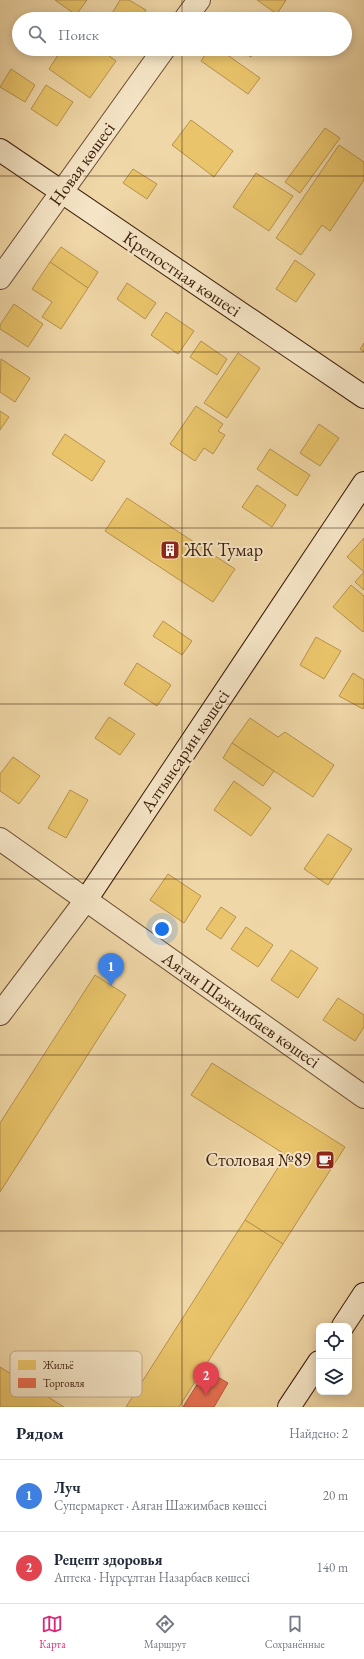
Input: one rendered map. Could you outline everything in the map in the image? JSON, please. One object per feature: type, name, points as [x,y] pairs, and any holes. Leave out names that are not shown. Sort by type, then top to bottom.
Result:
[{"type":"street","points":[[191,12],[199,0]]},
{"type":"street","name":"Новая көшесі","points":[[0,278],[159,56]]},
{"type":"street","name":"Крепостная көшесі","points":[[0,150],[364,397]]},
{"type":"street","name":"Алтынсарин көшесі","points":[[0,1014],[86,900],[364,483]]},
{"type":"street","name":"Аяган Шажимбаев көшесі","points":[[0,839],[364,1097]]},
{"type":"street","points":[[345,1323],[364,1294]]},
{"type":"street","points":[[289,1407],[316,1366]]},
{"type":"building: Жильё","points":[[55,0],[87,0],[78,12],[72,12]]},
{"type":"building: Жильё","points":[[120,0],[129,0],[146,10],[145,12],[113,12]]},
{"type":"building: Жильё","points":[[257,0],[286,0],[278,12],[274,12]]},
{"type":"building: Жильё","points":[[57,56],[109,56],[116,61],[90,98],[49,69]]},
{"type":"building: Жильё","points":[[204,56],[229,56],[260,78],[248,94],[201,61]]},
{"type":"building: Жильё","points":[[11,69],[35,85],[25,102],[0,87]]},
{"type":"building: Жильё","points":[[46,85],[73,102],[57,126],[31,109]]},
{"type":"building: Жильё","points":[[191,120],[233,151],[214,177],[172,145]]},
{"type":"building: Жильё","points":[[325,128],[340,138],[300,193],[285,182]]},
{"type":"building: Жильё","points":[[339,145],[364,162],[364,180],[330,231],[322,225],[301,255],[276,238]]},
{"type":"building: Жильё","points":[[133,169],[157,184],[147,199],[123,183]]},
{"type":"building: Жильё","points":[[256,173],[293,196],[269,231],[233,207]]},
{"type":"building: Жильё","points":[[61,247],[98,272],[88,288],[50,262]]},
{"type":"building: Жильё","points":[[295,260],[315,274],[296,302],[276,289]]},
{"type":"building: Жильё","points":[[50,262],[88,288],[61,329],[42,317],[52,302],[32,289]]},
{"type":"building: Жильё","points":[[127,283],[156,303],[145,319],[117,299]]},
{"type":"building: Жильё","points":[[14,304],[43,324],[28,347],[0,329],[0,325]]},
{"type":"building: Жильё","points":[[166,312],[194,331],[178,354],[151,335]]},
{"type":"building: Жильё","points":[[201,341],[227,359],[217,375],[190,357]]},
{"type":"building: Жильё","points":[[364,343],[364,352],[360,349]]},
{"type":"building: Жильё","points":[[238,353],[260,368],[227,418],[204,403]]},
{"type":"building: Жильё","points":[[1,359],[30,378],[15,402],[0,392]]},
{"type":"building: Жильё","points":[[196,406],[223,424],[218,431],[225,435],[213,454],[204,448],[195,461],[170,444]]},
{"type":"building: Жильё","points":[[0,411],[9,417],[0,430]]},
{"type":"building: Жильё","points":[[319,424],[339,438],[320,466],[300,453]]},
{"type":"building: Жильё","points":[[65,434],[105,461],[92,481],[52,454]]},
{"type":"building: Жильё","points":[[270,449],[310,475],[297,496],[257,469]]},
{"type":"building: Жильё","points":[[257,485],[286,505],[272,527],[242,507]]},
{"type":"building: Жильё","name":"ЖК Тумар","points":[[127,498],[235,569],[213,602],[105,531]]},
{"type":"building: Жильё","points":[[364,538],[364,572],[347,557]]},
{"type":"building: Жильё","points":[[364,572],[364,590],[355,582]]},
{"type":"building: Жильё","points":[[351,585],[364,596],[363,632],[333,607]]},
{"type":"building: Жильё","points":[[163,621],[192,641],[182,655],[153,636]]},
{"type":"building: Жильё","points":[[316,637],[341,651],[324,679],[300,665]]},
{"type":"building: Жильё","points":[[137,663],[171,685],[157,706],[124,684]]},
{"type":"building: Жильё","points":[[353,673],[364,680],[363,709],[339,696]]},
{"type":"building: Жильё","points":[[109,717],[135,734],[120,755],[95,738]]},
{"type":"building: Жильё","points":[[250,718],[278,737],[285,732],[334,765],[313,797],[232,743]]},
{"type":"building: Жильё","points":[[232,743],[274,771],[263,786],[223,758]]},
{"type":"building: Жильё","points":[[13,757],[40,776],[19,804],[0,791],[0,774]]},
{"type":"building: Жильё","points":[[234,781],[271,808],[251,836],[214,810]]},
{"type":"building: Жильё","points":[[70,790],[88,800],[66,838],[48,828]]},
{"type":"building: Жильё","points":[[328,834],[352,849],[328,885],[304,869]]},
{"type":"building: Жильё","points":[[168,874],[201,896],[184,923],[150,900]]},
{"type":"building: Жильё","points":[[221,907],[236,917],[221,939],[206,929]]},
{"type":"building: Жильё","points":[[246,927],[273,945],[258,967],[231,949]]},
{"type":"building: Жильё","points":[[291,950],[318,968],[298,998],[271,980]]},
{"type":"building: Жильё","points":[[95,975],[126,995],[0,1192],[0,1123]]},
{"type":"building: Жильё","points":[[338,998],[364,1015],[364,1027],[355,1041],[323,1020]]},
{"type":"building: Жильё","points":[[212,1063],[345,1147],[283,1244],[245,1220],[286,1155],[191,1095]]},
{"type":"building: Жильё","points":[[245,1220],[283,1244],[179,1407],[126,1407],[132,1397],[142,1397],[142,1382]]},
{"type":"building: Жильё","points":[[0,1367],[10,1373],[10,1397],[48,1397],[64,1407],[0,1407]]},
{"type":"building: Торговля","points":[[206,1370],[228,1383],[214,1407],[183,1407]]},
{"type":"place","name":"ЖК Тумар","points":[[170,550]]},
{"type":"place","name":"Луч","points":[[111,986]]},
{"type":"place","name":"Столовая №89","points":[[325,1160]]},
{"type":"place","name":"Рецепт здоровья","points":[[206,1395]]}]
